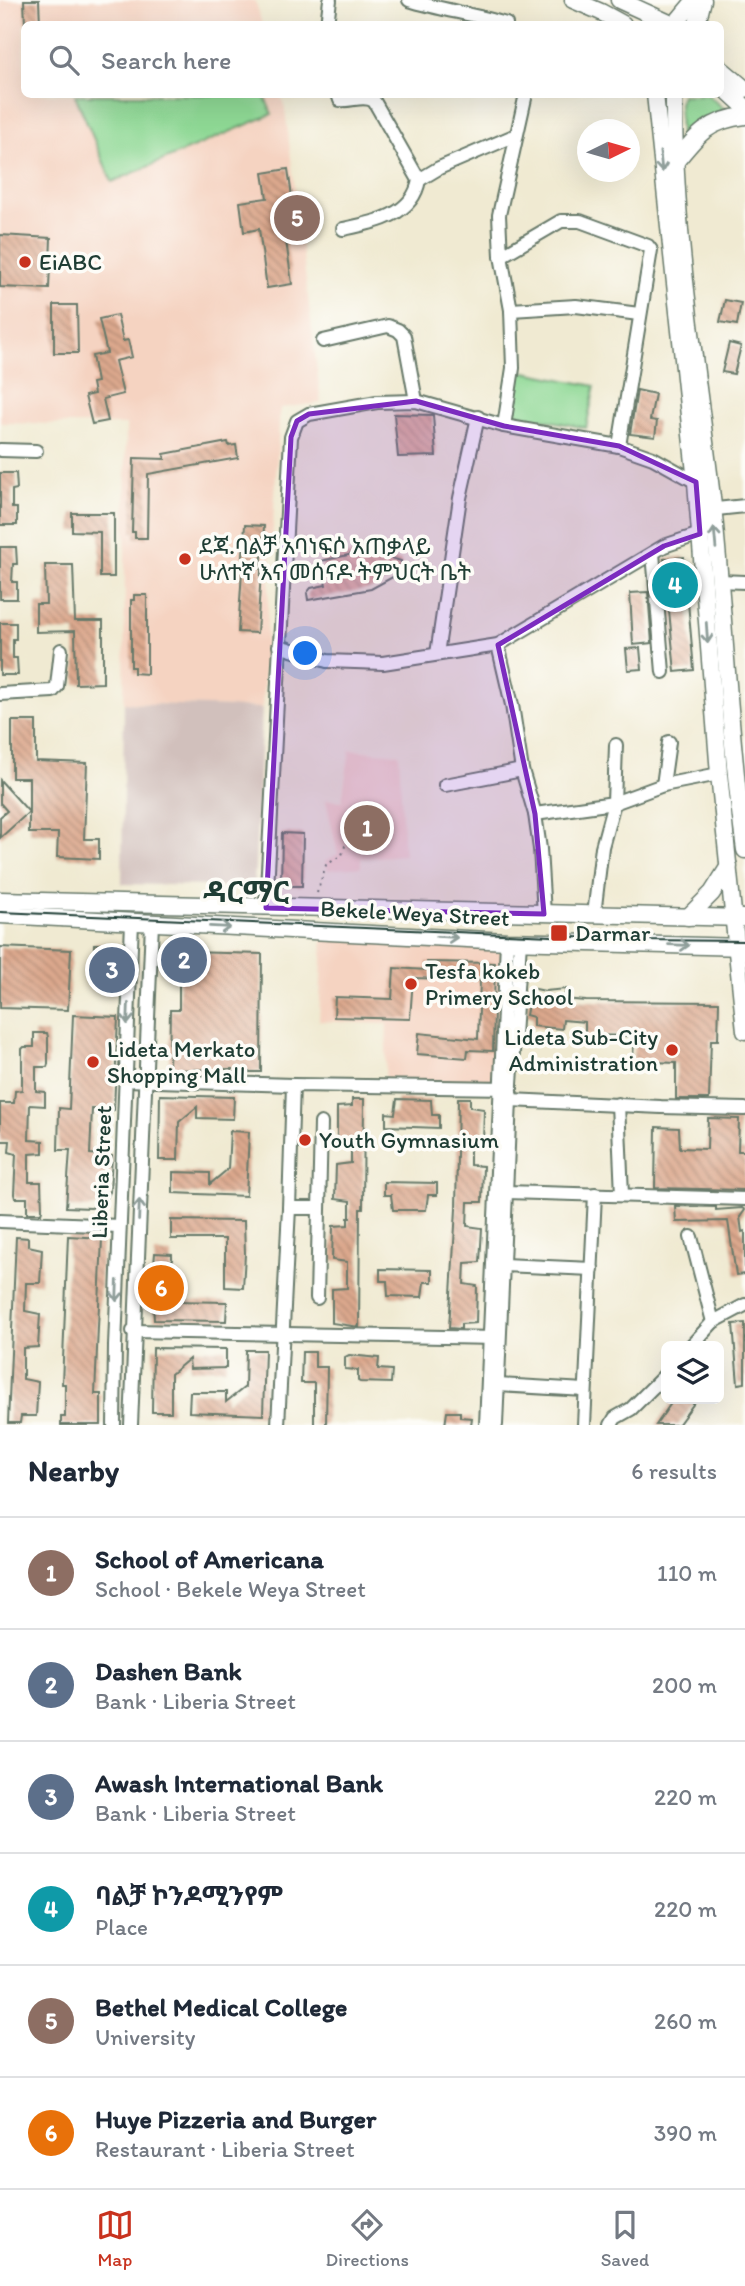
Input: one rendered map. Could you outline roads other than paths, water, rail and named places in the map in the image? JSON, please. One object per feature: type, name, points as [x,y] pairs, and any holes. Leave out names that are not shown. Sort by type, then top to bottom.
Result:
[{"type":"main road","points":[[573,0],[618,21]]},
{"type":"main road","points":[[618,0],[666,21]]},
{"type":"main road","points":[[676,21],[695,0]]},
{"type":"main road","points":[[698,21],[703,0]]},
{"type":"main road","points":[[724,71],[745,89]]},
{"type":"main road","points":[[724,88],[745,107]]},
{"type":"main road","points":[[655,98],[703,481]]},
{"type":"main road","points":[[674,98],[674,164],[703,481],[719,581],[733,772],[729,866],[740,918],[745,1031]]},
{"type":"main road","points":[[674,164],[706,128],[725,119],[745,116]]},
{"type":"main road","points":[[706,511],[700,534],[745,850]]},
{"type":"main road","points":[[688,918],[712,893],[729,866]]},
{"type":"main road","points":[[0,890],[207,900],[234,907]]},
{"type":"main road","name":"Bekele Weya Street","points":[[0,900],[740,918]]},
{"type":"main road","name":"Bekele Weya Street","points":[[0,915],[514,941],[741,947]]},
{"type":"main road","points":[[0,925],[42,927],[124,921]]},
{"type":"street","points":[[327,21],[330,0]]},
{"type":"street","points":[[410,0],[496,21]]},
{"type":"street","points":[[339,98],[344,101],[365,98],[374,101],[419,180]]},
{"type":"street","points":[[504,426],[513,369],[511,310],[501,256],[499,215],[525,98]]},
{"type":"street","points":[[343,229],[375,223],[403,209],[414,198],[419,180],[439,168],[516,135]]},
{"type":"street","points":[[501,256],[568,220],[580,221],[648,246],[651,250],[620,446]]},
{"type":"street","points":[[511,310],[576,306],[639,314]]},
{"type":"street","points":[[323,341],[388,326],[398,330],[404,336],[416,401]]},
{"type":"street","points":[[266,908],[291,437],[297,421],[309,414],[364,404],[416,401],[504,426],[620,446],[703,481]]},
{"type":"street","points":[[437,654],[460,498],[478,417]]},
{"type":"street","points":[[0,450],[36,451]]},
{"type":"street","points":[[706,511],[745,506]]},
{"type":"street","points":[[279,646],[327,661],[383,663],[498,645],[664,546],[700,534]]},
{"type":"street","points":[[653,553],[663,672]]},
{"type":"street","points":[[719,581],[745,582]]},
{"type":"street","points":[[498,645],[512,705],[522,770],[535,814],[544,914]]},
{"type":"street","points":[[0,694],[53,691],[57,685],[61,650]]},
{"type":"street","points":[[663,785],[669,742]]},
{"type":"street","points":[[594,915],[602,847],[614,803],[616,745]]},
{"type":"street","points":[[445,785],[522,770]]},
{"type":"street","points":[[535,814],[614,803],[663,785],[733,772]]},
{"type":"street","name":"Liberia Street","points":[[114,1425],[125,1080],[124,921]]},
{"type":"street","name":"Liberia Street","points":[[131,1425],[152,923]]},
{"type":"street","points":[[496,1425],[498,1385],[495,1338],[514,941]]},
{"type":"street","points":[[125,1080],[507,1092],[618,1104],[745,1109]]},
{"type":"street","points":[[278,1425],[293,1085]]},
{"type":"street","points":[[486,1425],[503,1265],[507,1092]]},
{"type":"street","points":[[618,1104],[622,1195]]},
{"type":"street","points":[[317,1298],[321,1123]]},
{"type":"street","points":[[506,1192],[745,1199]]},
{"type":"street","points":[[583,1425],[595,1194]]},
{"type":"street","points":[[289,1208],[319,1208]]},
{"type":"street","points":[[0,1221],[120,1226]]},
{"type":"street","points":[[691,1237],[713,1322]]},
{"type":"street","points":[[118,1265],[136,1265]]},
{"type":"street","points":[[503,1265],[592,1269]]},
{"type":"street","points":[[696,1341],[713,1322],[745,1305]]},
{"type":"street","points":[[134,1331],[495,1338]]},
{"type":"street","points":[[611,1425],[661,1379]]},
{"type":"street","points":[[498,1385],[584,1390]]},
{"type":"tram line","points":[[0,912],[641,940],[745,941]]},
{"type":"place","name":"Bethel Medical College","points":[[297,218]]},
{"type":"place","name":"EiABC","points":[[25,262]]},
{"type":"place","name":"ደጃ.ባልቻ አባነፍሶ አጠቃላይ ሁለተኛ እና መሰናዶ ትምህርት ቤት","points":[[185,559]]},
{"type":"place","name":"ባልቻ ኮንዶሚንየም","points":[[675,585]]},
{"type":"place","name":"School of Americana","points":[[367,828]]},
{"type":"place","name":"Darmar","points":[[559,933]]},
{"type":"place","name":"Dashen Bank","points":[[184,960]]},
{"type":"place","name":"Awash International Bank","points":[[112,970]]},
{"type":"place","name":"Tesfa kokeb Primery School","points":[[411,984]]},
{"type":"place","name":"Lideta Sub-City Administration","points":[[672,1050]]},
{"type":"place","name":"Lideta Merkato Shopping Mall","points":[[93,1062]]},
{"type":"place","name":"Youth Gymnasium","points":[[305,1140]]},
{"type":"place","name":"Huye Pizzeria and Burger","points":[[161,1288]]},
{"type":"district","name":"ዳርማር","points":[[246,891]]}]
